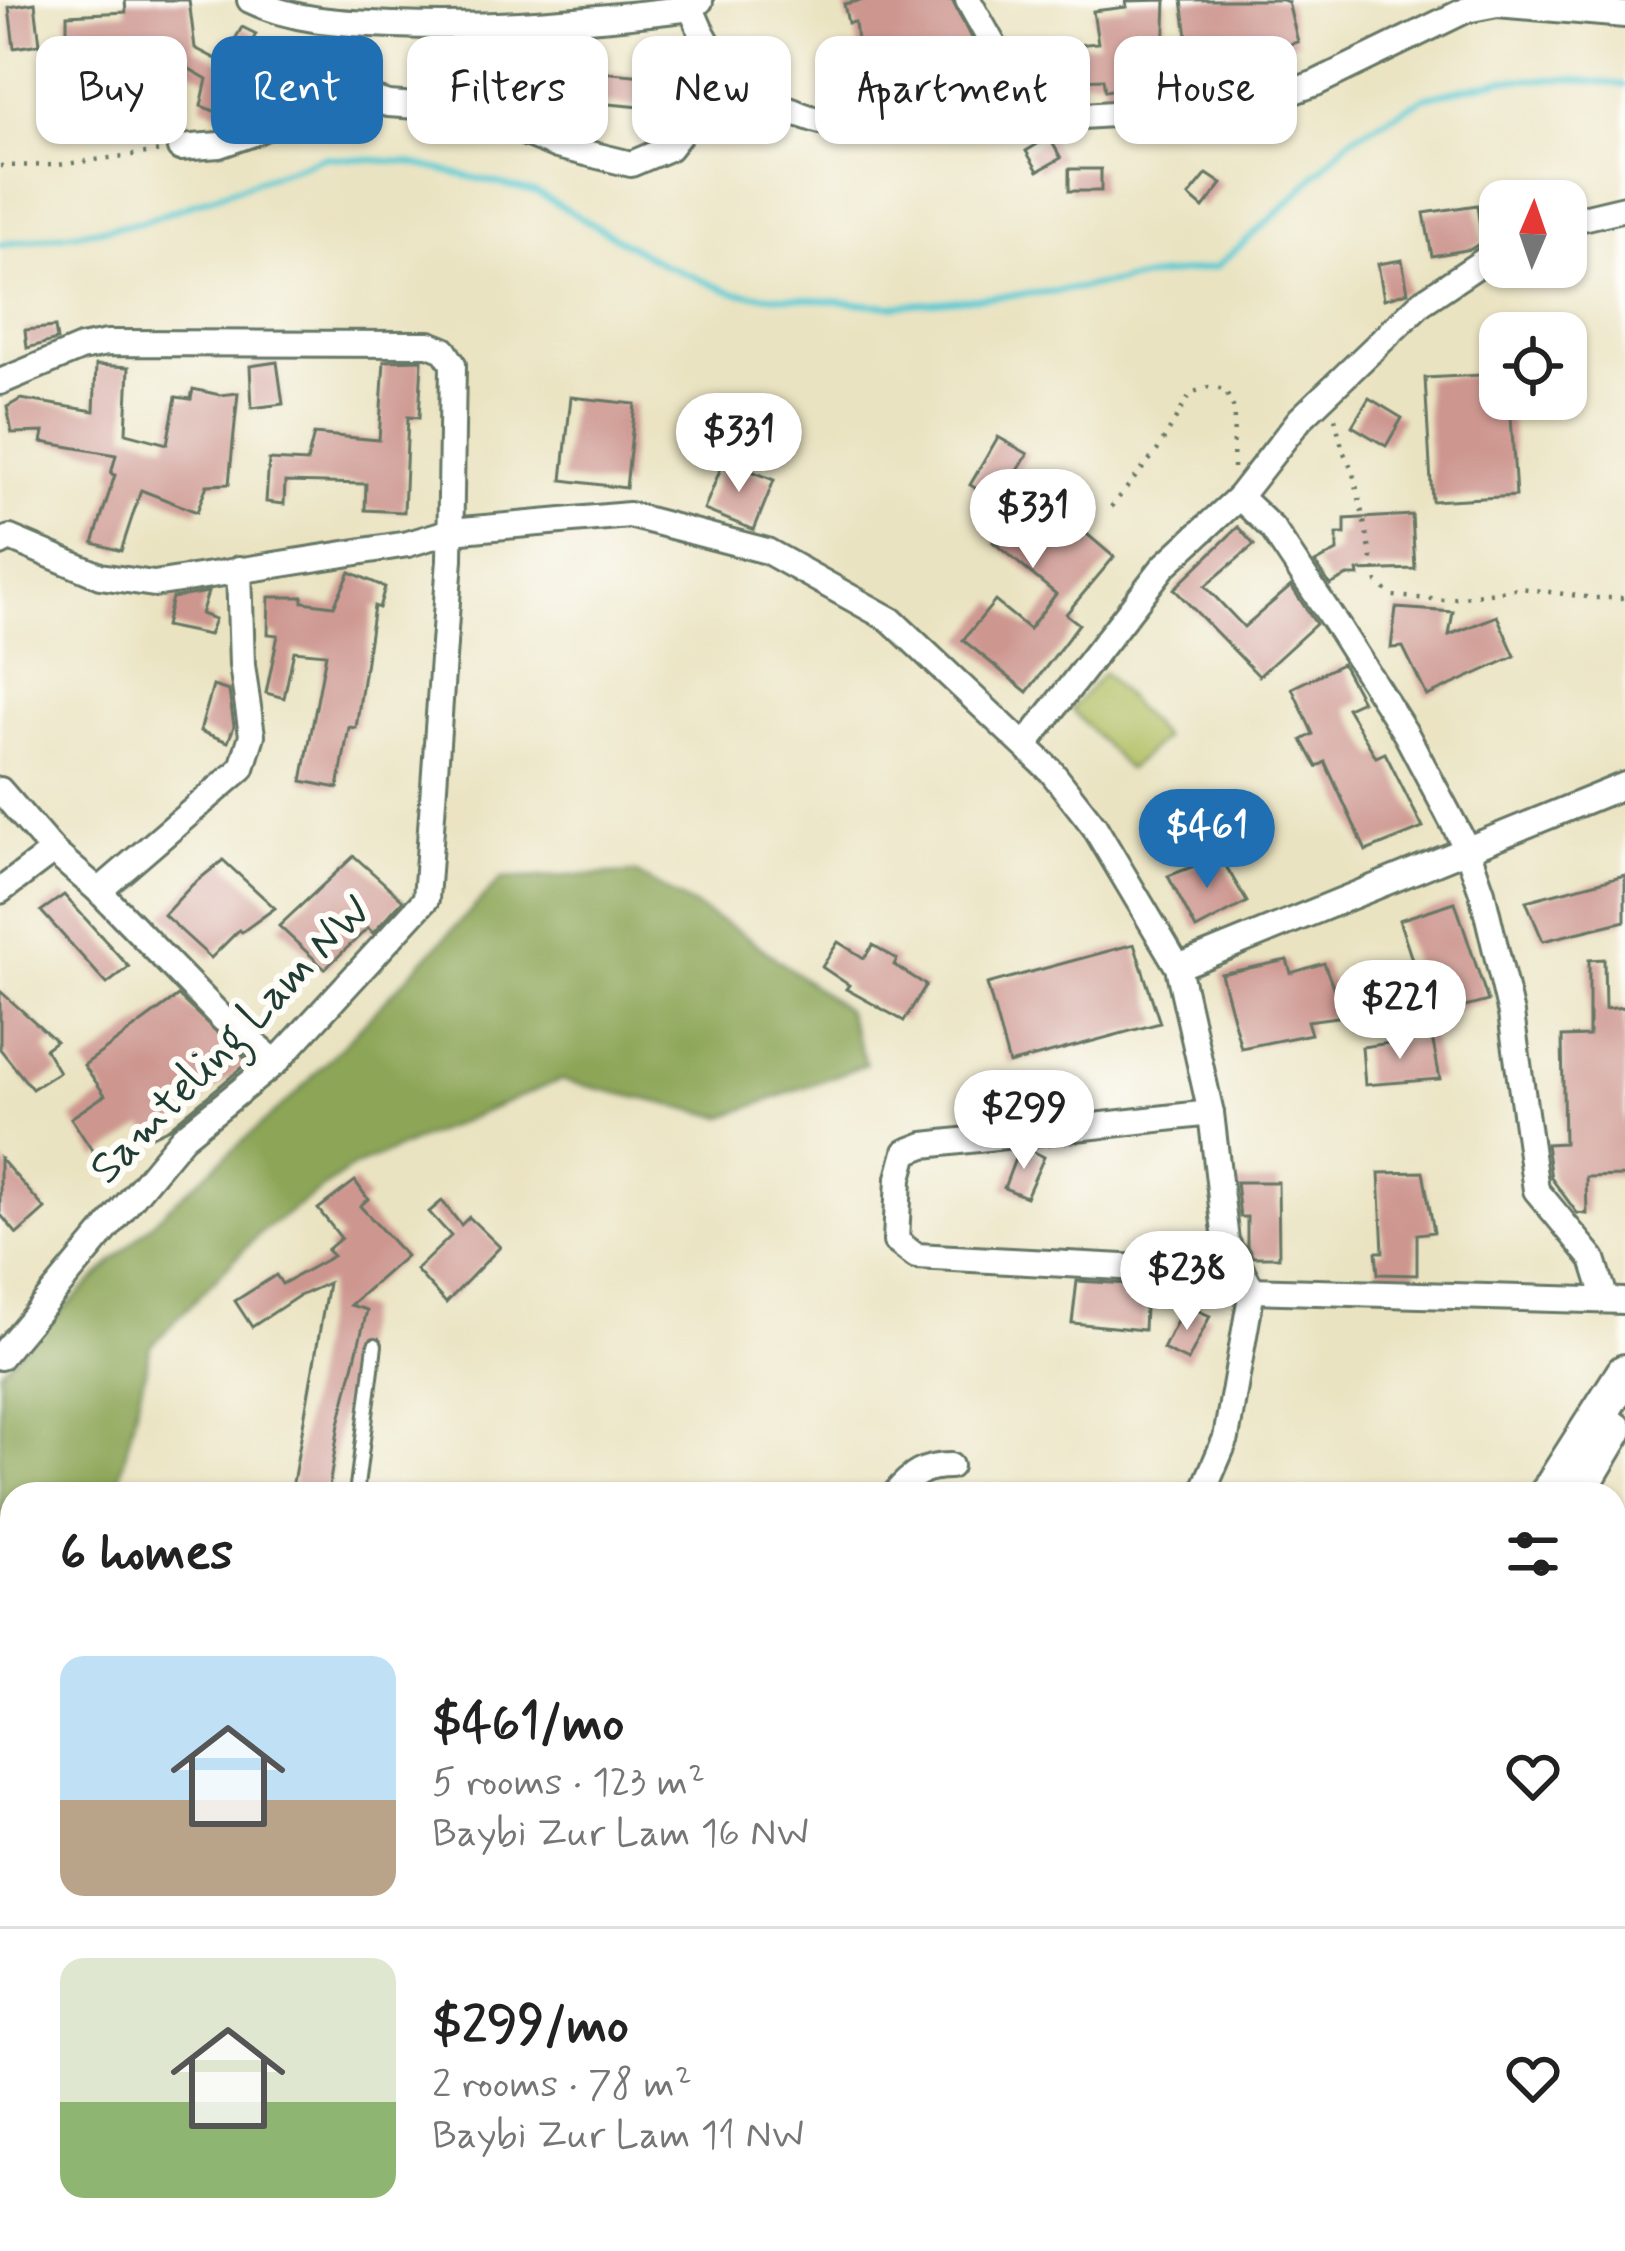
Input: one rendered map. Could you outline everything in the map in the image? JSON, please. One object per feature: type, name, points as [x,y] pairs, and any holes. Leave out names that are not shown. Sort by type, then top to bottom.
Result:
[{"type":"main road","points":[[1556,1482],[1625,1372]]},
{"type":"main road","points":[[1583,1482],[1625,1411]]},
{"type":"street","points":[[250,0],[280,14],[355,23],[475,28],[572,23],[694,3],[710,36]]},
{"type":"street","points":[[968,0],[988,36]]},
{"type":"street","points":[[1090,115],[1258,104],[1316,83],[1466,10],[1497,4],[1543,3],[1625,15]]},
{"type":"street","points":[[180,148],[218,145],[334,98],[366,97],[489,118],[557,146],[631,164],[672,144]]},
{"type":"street","points":[[1587,217],[1625,208]]},
{"type":"street","points":[[1025,745],[1164,566],[1239,497],[1300,419],[1421,304],[1479,264]]},
{"type":"street","name":"Samteling Lam NW","points":[[0,1357],[183,1137],[276,1062],[426,898],[451,531],[453,364],[444,350],[430,344],[95,344],[5,381]]},
{"type":"street","points":[[1211,1113],[924,1145],[906,1152],[899,1178],[896,1241],[916,1256],[1198,1271],[1252,1290],[1616,1300],[1594,1259],[1536,1190],[1522,1068],[1482,892],[1467,850],[1406,734],[1340,630],[1272,528],[1239,497]]},
{"type":"street","points":[[0,543],[10,538],[100,576],[154,584],[408,544],[451,531],[628,514],[767,551],[891,620],[1052,771],[1094,826],[1178,968],[1211,1113],[1226,1241],[1252,1290],[1226,1438],[1207,1482]]},
{"type":"street","points":[[98,891],[242,768],[252,735],[242,664],[239,568]]},
{"type":"street","points":[[1178,968],[1625,784]]},
{"type":"street","points":[[0,790],[53,851],[223,1019],[276,1062]]},
{"type":"street","points":[[0,891],[53,851]]},
{"type":"street","points":[[905,1482],[930,1466],[950,1466]]},
{"type":"lane","points":[[358,1482],[375,1345]]},
{"type":"path","points":[[0,166],[58,164],[180,148]]},
{"type":"path","points":[[1111,507],[1157,452],[1191,393],[1208,387],[1225,390],[1234,409],[1232,484],[1239,497]]},
{"type":"path","points":[[1300,419],[1336,418],[1353,471],[1377,582],[1393,596],[1444,601],[1520,588],[1625,598]]},
{"type":"green space","points":[[1104,673],[1163,738],[1128,770],[1071,709]]},
{"type":"green space","points":[[635,873],[740,932],[846,1010],[866,1064],[724,1117],[560,1080],[353,1167],[260,1233],[151,1346],[119,1482],[0,1482],[0,1371],[171,1205],[296,1094],[501,879]]},
{"type":"building","points":[[125,0],[189,0],[195,48],[211,56],[211,110],[201,106],[207,79],[187,68],[187,36],[67,36],[67,15],[126,12]]},
{"type":"building","points":[[952,0],[970,36],[856,36],[855,22],[848,23],[844,4]]},
{"type":"building","points":[[1166,0],[1165,36],[1114,36],[1114,90],[1105,91],[1103,79],[1090,80],[1090,44],[1098,43],[1093,11],[1127,7],[1126,1]]},
{"type":"building","points":[[1182,0],[1283,0],[1288,2],[1296,36],[1187,36]]},
{"type":"building","points":[[35,3],[36,45],[14,48],[9,7]]},
{"type":"building","points":[[242,27],[255,36],[237,36]]},
{"type":"building","points":[[608,73],[632,75],[632,106],[608,104]]},
{"type":"building","points":[[1038,144],[1053,144],[1061,158],[1038,171],[1026,151]]},
{"type":"building","points":[[1069,169],[1101,169],[1101,191],[1069,191]]},
{"type":"building","points":[[1207,174],[1222,184],[1203,208],[1189,196]]},
{"type":"building","points":[[1477,205],[1479,244],[1432,256],[1424,213]]},
{"type":"building","points":[[1402,260],[1408,292],[1384,299],[1378,264]]},
{"type":"building","points":[[55,327],[57,340],[27,348],[25,330]]},
{"type":"building","points":[[422,360],[419,418],[408,417],[404,512],[365,510],[366,484],[285,482],[284,504],[266,502],[269,460],[307,462],[314,434],[379,440],[384,361]]},
{"type":"building","points":[[277,362],[283,404],[252,408],[250,366]]},
{"type":"building","points":[[96,365],[129,367],[126,433],[167,444],[176,397],[191,399],[193,389],[238,393],[229,484],[207,485],[197,512],[141,490],[121,551],[93,543],[115,475],[111,474],[116,455],[42,442],[44,432],[12,433],[7,407],[21,399],[94,411]]},
{"type":"building","points":[[1479,375],[1479,420],[1511,420],[1516,496],[1432,501],[1425,378]]},
{"type":"building","points":[[571,397],[635,404],[626,488],[562,480]]},
{"type":"building","points":[[1369,398],[1402,418],[1386,446],[1352,426]]},
{"type":"building","points":[[998,437],[1028,454],[1016,474],[1114,557],[1066,614],[1079,624],[1027,692],[963,640],[995,601],[1029,629],[1056,594],[993,542],[1019,512],[970,485]]},
{"type":"building","points":[[724,460],[774,480],[754,530],[704,510]]},
{"type":"building","points":[[1412,515],[1415,569],[1358,571],[1359,576],[1330,585],[1315,563],[1337,551],[1337,534],[1345,534],[1345,519]]},
{"type":"building","points":[[1238,527],[1254,545],[1205,586],[1244,627],[1291,586],[1316,624],[1259,676],[1174,589]]},
{"type":"building","points":[[350,572],[385,587],[379,608],[374,606],[356,728],[349,727],[338,788],[302,781],[326,654],[294,651],[284,698],[266,693],[278,635],[268,634],[269,597],[303,597],[303,602],[334,606]]},
{"type":"building","points":[[208,592],[201,614],[215,619],[209,635],[165,626],[172,598]]},
{"type":"building","points":[[1396,608],[1453,612],[1449,635],[1497,616],[1515,656],[1427,696],[1403,647],[1391,648]]},
{"type":"building","points":[[1342,664],[1362,701],[1347,708],[1376,757],[1385,753],[1423,828],[1366,851],[1325,762],[1317,767],[1302,740],[1313,734],[1292,688]]},
{"type":"building","points":[[213,686],[229,691],[234,726],[228,742],[200,731]]},
{"type":"building","points":[[354,856],[403,900],[373,933],[368,928],[325,969],[279,926]]},
{"type":"building","points":[[1220,856],[1247,902],[1196,929],[1168,876]]},
{"type":"building","points":[[223,860],[275,908],[239,930],[211,958],[164,915]]},
{"type":"building","points":[[1625,875],[1625,921],[1543,941],[1526,901]]},
{"type":"building","points":[[64,895],[129,967],[107,984],[41,911]]},
{"type":"building","points":[[1455,902],[1488,1001],[1435,1015],[1426,973],[1417,975],[1399,920]]},
{"type":"building","points":[[838,942],[864,958],[873,945],[926,985],[904,1021],[846,989],[849,985],[822,967]]},
{"type":"building","points":[[1134,944],[1160,1023],[1009,1064],[987,984]]},
{"type":"building","points":[[1604,959],[1605,1009],[1625,1007],[1625,1176],[1586,1177],[1587,1214],[1577,1213],[1551,1178],[1546,1144],[1564,1143],[1562,1037],[1589,1036],[1589,960]]},
{"type":"building","points":[[1287,960],[1291,973],[1324,963],[1344,1016],[1307,1021],[1311,1034],[1241,1048],[1221,974]]},
{"type":"building","points":[[0,991],[56,1041],[45,1049],[59,1072],[32,1089],[0,1049]]},
{"type":"building","points":[[178,996],[249,1062],[169,1128],[150,1137],[144,1126],[97,1158],[71,1118],[105,1095],[84,1065]]},
{"type":"building","points":[[1432,1037],[1440,1079],[1365,1085],[1362,1047]]},
{"type":"building","points":[[1030,1150],[1044,1157],[1026,1197],[1004,1188],[1018,1151]]},
{"type":"building","points":[[0,1158],[45,1209],[17,1234],[0,1214]]},
{"type":"building","points":[[1423,1172],[1434,1232],[1417,1234],[1417,1275],[1378,1274],[1376,1252],[1383,1252],[1379,1173]]},
{"type":"building","points":[[355,1181],[368,1199],[360,1206],[406,1256],[350,1305],[367,1310],[330,1482],[293,1482],[328,1283],[252,1327],[235,1301],[276,1275],[282,1284],[333,1256],[327,1250],[341,1238],[318,1209]]},
{"type":"building","points":[[1236,1182],[1278,1182],[1279,1257],[1253,1257],[1247,1246],[1247,1217],[1240,1217]]},
{"type":"building","points":[[442,1201],[461,1225],[469,1217],[500,1247],[446,1303],[416,1270],[451,1236],[429,1212]]},
{"type":"building","points":[[1077,1281],[1146,1285],[1144,1330],[1072,1323]]},
{"type":"building","points":[[1185,1305],[1210,1316],[1188,1361],[1163,1349]]},
{"type":"waterway","points":[[0,245],[139,223],[324,157],[407,162],[538,193],[660,263],[734,293],[891,306],[1058,291],[1216,267],[1283,208],[1351,138],[1426,97],[1502,80],[1571,79],[1625,85]]}]
